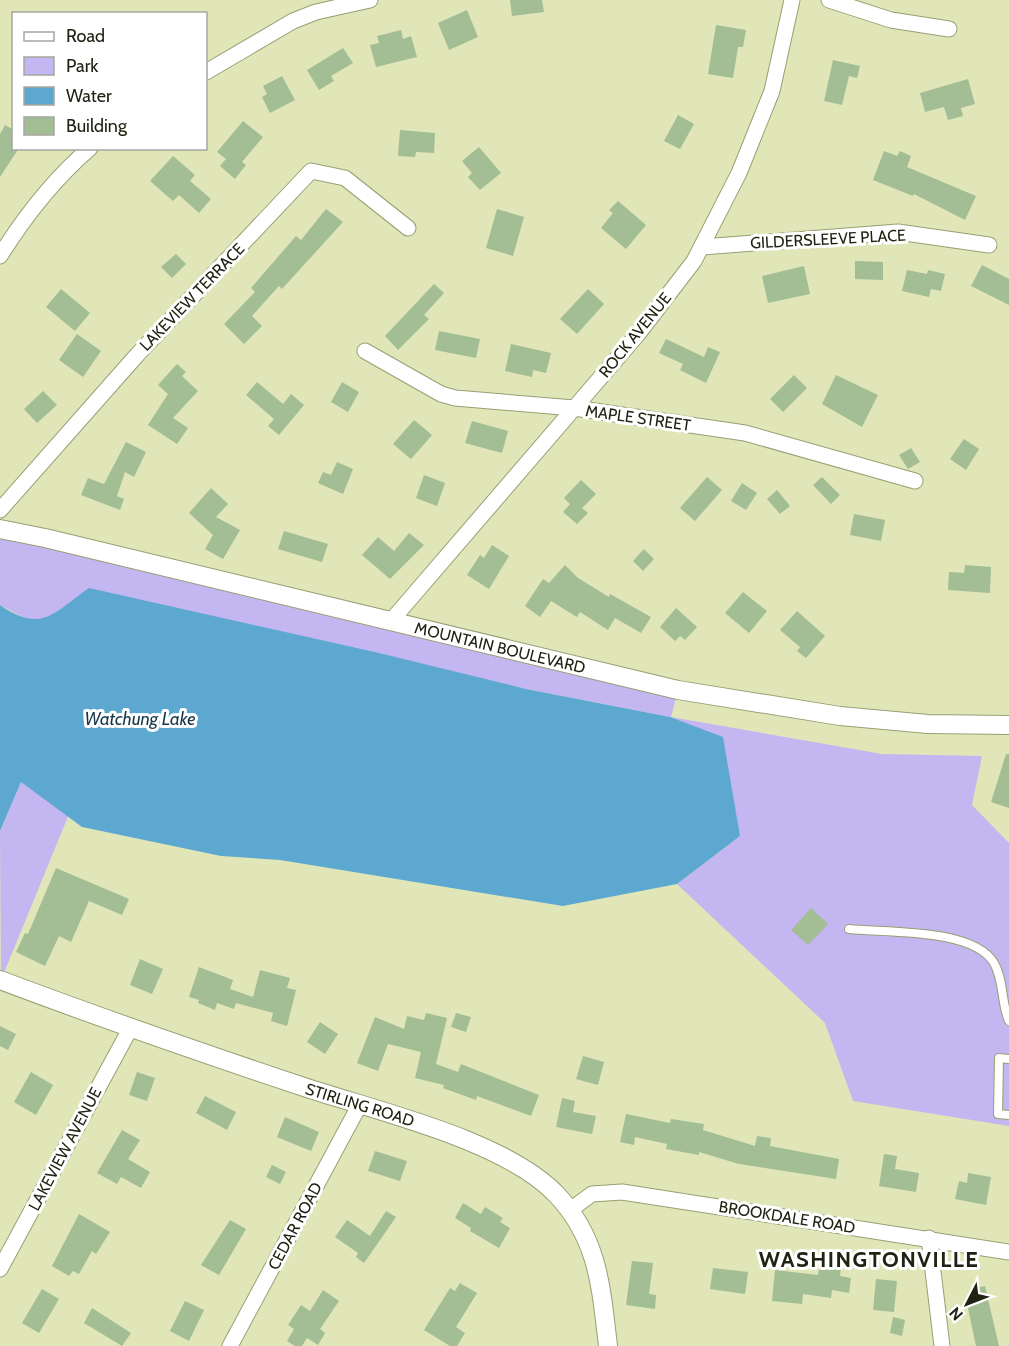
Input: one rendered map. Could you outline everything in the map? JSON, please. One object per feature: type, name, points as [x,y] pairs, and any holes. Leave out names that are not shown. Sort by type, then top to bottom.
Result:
[{"type":"street","points":[[207,71],[293,21],[316,12],[370,0]]},
{"type":"street","name":"ROCK AVENUE","points":[[391,621],[638,334],[694,261],[739,173],[772,92],[792,0]]},
{"type":"street","points":[[829,0],[891,20],[949,29]]},
{"type":"street","points":[[0,256],[18,228],[66,168],[88,150]]},
{"type":"street","name":"LAKEVIEW TERRACE","points":[[0,510],[137,355],[311,171],[345,178],[408,228]]},
{"type":"street","name":"GILDERSLEEVE PLACE","points":[[702,247],[898,232],[989,245]]},
{"type":"street","name":"MAPLE STREET","points":[[365,351],[441,394],[455,398],[574,408],[745,433],[915,481]]},
{"type":"street","name":"MOUNTAIN BOULEVARD","points":[[0,530],[45,538],[678,690],[840,716],[928,724],[1009,725]]},
{"type":"street","name":"STIRLING ROAD","points":[[0,980],[130,1029],[359,1106],[445,1132],[510,1161],[555,1193],[570,1210],[589,1242],[596,1259],[608,1346]]},
{"type":"street","name":"LAKEVIEW AVENUE","points":[[0,1269],[130,1029]]},
{"type":"street","name":"CEDAR ROAD","points":[[230,1346],[359,1106]]},
{"type":"street","name":"BROOKDALE ROAD","points":[[570,1210],[592,1194],[622,1192],[1009,1252]]},
{"type":"street","points":[[929,1239],[942,1346]]},
{"type":"lane","points":[[849,929],[951,938],[981,948],[998,972],[1009,1021]]},
{"type":"lane","points":[[1009,1059],[999,1059],[998,1114],[1009,1115]]},
{"type":"green space","points":[[0,529],[678,690],[671,717],[882,754],[982,756],[972,805],[1009,843],[1009,1126],[853,1101],[825,1023],[677,884],[740,836],[670,717],[526,689],[45,619],[28,620],[0,605]]},
{"type":"green space","points":[[21,782],[69,814],[1,980],[0,831]]},
{"type":"water","name":"Watchung Lake","points":[[89,588],[379,653],[526,689],[670,717],[723,737],[740,836],[677,884],[563,906],[280,860],[221,856],[82,827],[21,782],[0,831],[0,605],[14,614],[37,619],[56,612]]},
{"type":"building","points":[[510,0],[542,0],[544,12],[512,16]]},
{"type":"building","points":[[467,10],[478,37],[449,50],[438,23]]},
{"type":"building","points":[[716,25],[746,30],[743,47],[738,47],[733,78],[708,74]]},
{"type":"building","points":[[401,30],[403,39],[411,36],[417,57],[376,67],[370,45],[379,43],[377,36]]},
{"type":"building","points":[[343,48],[353,63],[331,76],[334,81],[319,90],[307,70]]},
{"type":"building","points":[[833,60],[860,66],[857,78],[849,76],[842,105],[824,101]]},
{"type":"building","points":[[282,76],[295,100],[270,113],[262,97],[267,94],[263,86]]},
{"type":"building","points":[[968,79],[975,104],[961,108],[963,116],[948,120],[944,107],[925,112],[920,93]]},
{"type":"building","points":[[678,115],[694,124],[680,149],[664,141]]},
{"type":"building","points":[[243,121],[263,137],[242,162],[246,165],[235,179],[220,166],[226,159],[217,152]]},
{"type":"building","points":[[5,125],[12,129],[12,150],[18,150],[0,177],[0,134]]},
{"type":"building","points":[[400,130],[435,133],[434,153],[416,152],[415,157],[398,156]]},
{"type":"building","points":[[479,147],[501,173],[480,190],[468,177],[472,173],[462,161]]},
{"type":"building","points":[[884,151],[897,156],[900,151],[911,156],[907,167],[976,196],[965,220],[914,194],[913,196],[873,180]]},
{"type":"building","points":[[173,156],[195,175],[190,181],[211,199],[199,213],[179,195],[173,201],[150,181]]},
{"type":"building","points":[[618,201],[646,225],[626,249],[601,228],[613,213],[609,210]]},
{"type":"building","points":[[326,209],[343,222],[282,289],[279,286],[252,316],[262,326],[244,344],[224,324],[255,292],[251,288],[296,236],[301,240]]},
{"type":"building","points":[[497,209],[524,217],[513,256],[486,248]]},
{"type":"building","points":[[176,254],[186,264],[172,278],[161,267]]},
{"type":"building","points":[[855,261],[883,262],[883,280],[855,279]]},
{"type":"building","points":[[982,265],[1009,279],[1009,305],[971,286]]},
{"type":"building","points":[[804,266],[810,294],[768,303],[762,276]]},
{"type":"building","points":[[907,270],[927,274],[928,270],[945,274],[941,291],[931,289],[929,297],[902,291]]},
{"type":"building","points":[[434,284],[444,293],[424,315],[429,319],[398,350],[385,336]]},
{"type":"building","points":[[61,289],[90,313],[75,331],[46,307]]},
{"type":"building","points":[[588,289],[604,304],[577,334],[560,319]]},
{"type":"building","points":[[439,331],[480,339],[476,358],[435,350]]},
{"type":"building","points":[[77,334],[101,351],[83,377],[59,360]]},
{"type":"building","points":[[666,339],[704,357],[708,347],[720,352],[706,383],[680,370],[683,364],[659,353]]},
{"type":"building","points":[[511,344],[551,353],[546,373],[533,370],[532,377],[505,371]]},
{"type":"building","points":[[177,364],[186,372],[182,376],[198,391],[173,418],[188,428],[177,444],[148,425],[168,394],[158,385]]},
{"type":"building","points":[[794,375],[807,388],[783,412],[770,399]]},
{"type":"building","points":[[836,375],[878,395],[862,427],[822,404]]},
{"type":"building","points":[[257,382],[283,404],[291,394],[304,405],[279,435],[268,426],[274,419],[246,395]]},
{"type":"building","points":[[342,382],[359,392],[348,412],[331,402]]},
{"type":"building","points":[[43,391],[57,405],[37,423],[24,409]]},
{"type":"building","points":[[414,420],[432,435],[411,459],[393,444]]},
{"type":"building","points":[[472,421],[508,431],[502,453],[465,443]]},
{"type":"building","points":[[964,439],[979,449],[966,470],[950,459]]},
{"type":"building","points":[[126,442],[146,452],[134,477],[125,472],[117,496],[124,499],[120,510],[81,495],[88,478],[104,484]]},
{"type":"building","points":[[911,448],[920,462],[908,469],[899,455]]},
{"type":"building","points":[[337,462],[353,469],[343,494],[318,483],[323,472],[331,475]]},
{"type":"building","points":[[424,475],[445,483],[437,506],[416,498]]},
{"type":"building","points":[[707,477],[722,490],[695,521],[680,508]]},
{"type":"building","points":[[822,477],[840,495],[831,504],[813,485]]},
{"type":"building","points":[[581,480],[596,494],[582,508],[588,513],[577,524],[563,512],[570,504],[564,498]]},
{"type":"building","points":[[742,483],[757,493],[746,510],[731,501]]},
{"type":"building","points":[[211,488],[228,504],[216,517],[240,530],[223,559],[205,549],[213,535],[189,513]]},
{"type":"building","points":[[777,490],[790,506],[780,514],[767,499]]},
{"type":"building","points":[[854,514],[885,520],[881,541],[850,535]]},
{"type":"building","points":[[284,531],[328,544],[322,562],[278,549]]},
{"type":"building","points":[[409,533],[424,545],[390,579],[362,555],[378,537],[394,551]]},
{"type":"building","points":[[492,545],[509,556],[489,589],[467,575],[480,555],[484,558]]},
{"type":"building","points":[[644,549],[654,559],[643,571],[633,561]]},
{"type":"building","points":[[565,565],[578,578],[609,597],[610,594],[651,617],[641,633],[615,618],[608,630],[580,612],[577,617],[551,601],[540,617],[525,606],[543,579],[549,583]]},
{"type":"building","points":[[965,565],[991,567],[990,593],[948,590],[949,572],[964,573]]},
{"type":"building","points":[[743,592],[767,611],[749,633],[725,613]]},
{"type":"building","points":[[676,608],[697,627],[685,640],[680,636],[675,641],[660,627]]},
{"type":"building","points":[[797,611],[825,636],[806,658],[797,651],[800,647],[780,630]]},
{"type":"building","points":[[1006,754],[1009,754],[1009,808],[991,802]]},
{"type":"building","points":[[56,868],[129,899],[122,915],[89,901],[71,942],[59,936],[45,966],[16,952],[25,933],[28,934]]},
{"type":"building","points":[[811,908],[828,924],[808,945],[791,930]]},
{"type":"building","points":[[140,959],[163,969],[152,994],[130,985]]},
{"type":"building","points":[[199,967],[233,980],[230,989],[253,997],[260,970],[290,978],[287,988],[296,990],[287,1026],[271,1021],[273,1013],[236,1003],[234,1009],[217,1003],[215,1010],[189,997]]},
{"type":"building","points":[[426,1013],[447,1018],[436,1064],[458,1072],[461,1064],[539,1095],[531,1116],[477,1096],[476,1100],[443,1088],[444,1085],[415,1078],[421,1052],[388,1044],[378,1071],[357,1063],[375,1017],[404,1029],[407,1016],[424,1020]]},
{"type":"building","points":[[456,1013],[471,1017],[466,1032],[451,1027]]},
{"type":"building","points":[[320,1022],[338,1034],[325,1054],[307,1042]]},
{"type":"building","points":[[0,1026],[16,1034],[8,1050],[0,1046]]},
{"type":"building","points":[[583,1056],[604,1062],[598,1085],[576,1079]]},
{"type":"building","points":[[31,1072],[53,1085],[36,1115],[14,1102]]},
{"type":"building","points":[[137,1072],[155,1078],[147,1101],[129,1095]]},
{"type":"building","points":[[205,1096],[236,1112],[227,1130],[196,1113]]},
{"type":"building","points":[[562,1098],[575,1101],[573,1112],[596,1116],[592,1134],[556,1127]]},
{"type":"building","points":[[626,1114],[670,1123],[671,1119],[704,1124],[703,1130],[755,1146],[757,1136],[771,1138],[770,1146],[839,1159],[836,1179],[739,1164],[699,1152],[699,1155],[666,1149],[667,1144],[635,1137],[634,1145],[620,1142]]},
{"type":"building","points":[[285,1117],[319,1132],[311,1151],[277,1137]]},
{"type":"building","points":[[122,1130],[140,1140],[128,1159],[150,1172],[141,1188],[121,1177],[117,1184],[97,1173]]},
{"type":"building","points":[[375,1151],[407,1161],[400,1181],[368,1171]]},
{"type":"building","points":[[884,1154],[897,1156],[895,1169],[919,1173],[916,1192],[879,1186]]},
{"type":"building","points":[[272,1165],[286,1172],[280,1184],[266,1177]]},
{"type":"building","points":[[968,1173],[991,1177],[986,1205],[955,1199],[959,1181],[967,1183]]},
{"type":"building","points":[[463,1203],[481,1214],[485,1207],[503,1218],[500,1222],[510,1228],[499,1248],[470,1231],[471,1228],[455,1218]]},
{"type":"building","points":[[386,1211],[396,1217],[364,1263],[356,1257],[358,1253],[335,1237],[347,1220],[370,1236]]},
{"type":"building","points":[[79,1214],[110,1232],[96,1254],[92,1251],[79,1274],[73,1271],[69,1276],[52,1266]]},
{"type":"building","points":[[230,1220],[246,1229],[219,1275],[201,1265]]},
{"type":"building","points":[[632,1261],[653,1263],[649,1294],[656,1295],[655,1309],[626,1305]]},
{"type":"building","points":[[820,1265],[841,1268],[840,1276],[851,1278],[849,1293],[832,1290],[831,1298],[803,1294],[802,1304],[772,1301],[775,1270],[818,1275]]},
{"type":"building","points":[[713,1268],[748,1272],[745,1294],[710,1289]]},
{"type":"building","points":[[876,1279],[897,1281],[894,1312],[873,1310]]},
{"type":"building","points":[[460,1283],[477,1293],[456,1327],[465,1333],[457,1346],[450,1346],[424,1330],[450,1288],[455,1291]]},
{"type":"building","points":[[985,1286],[999,1346],[976,1346],[966,1299],[973,1298],[971,1289]]},
{"type":"building","points":[[42,1289],[59,1299],[39,1333],[22,1323]]},
{"type":"building","points":[[323,1290],[339,1301],[320,1329],[325,1333],[318,1345],[307,1338],[302,1346],[295,1346],[287,1341],[294,1329],[288,1325],[301,1305],[310,1311]]},
{"type":"building","points":[[185,1301],[204,1310],[189,1341],[170,1331]]},
{"type":"building","points":[[92,1308],[131,1333],[122,1346],[84,1323]]},
{"type":"building","points":[[893,1317],[905,1320],[902,1336],[890,1333]]},
{"type":"district","name":"WASHINGTONVILLE","points":[[869,1259]]}]
